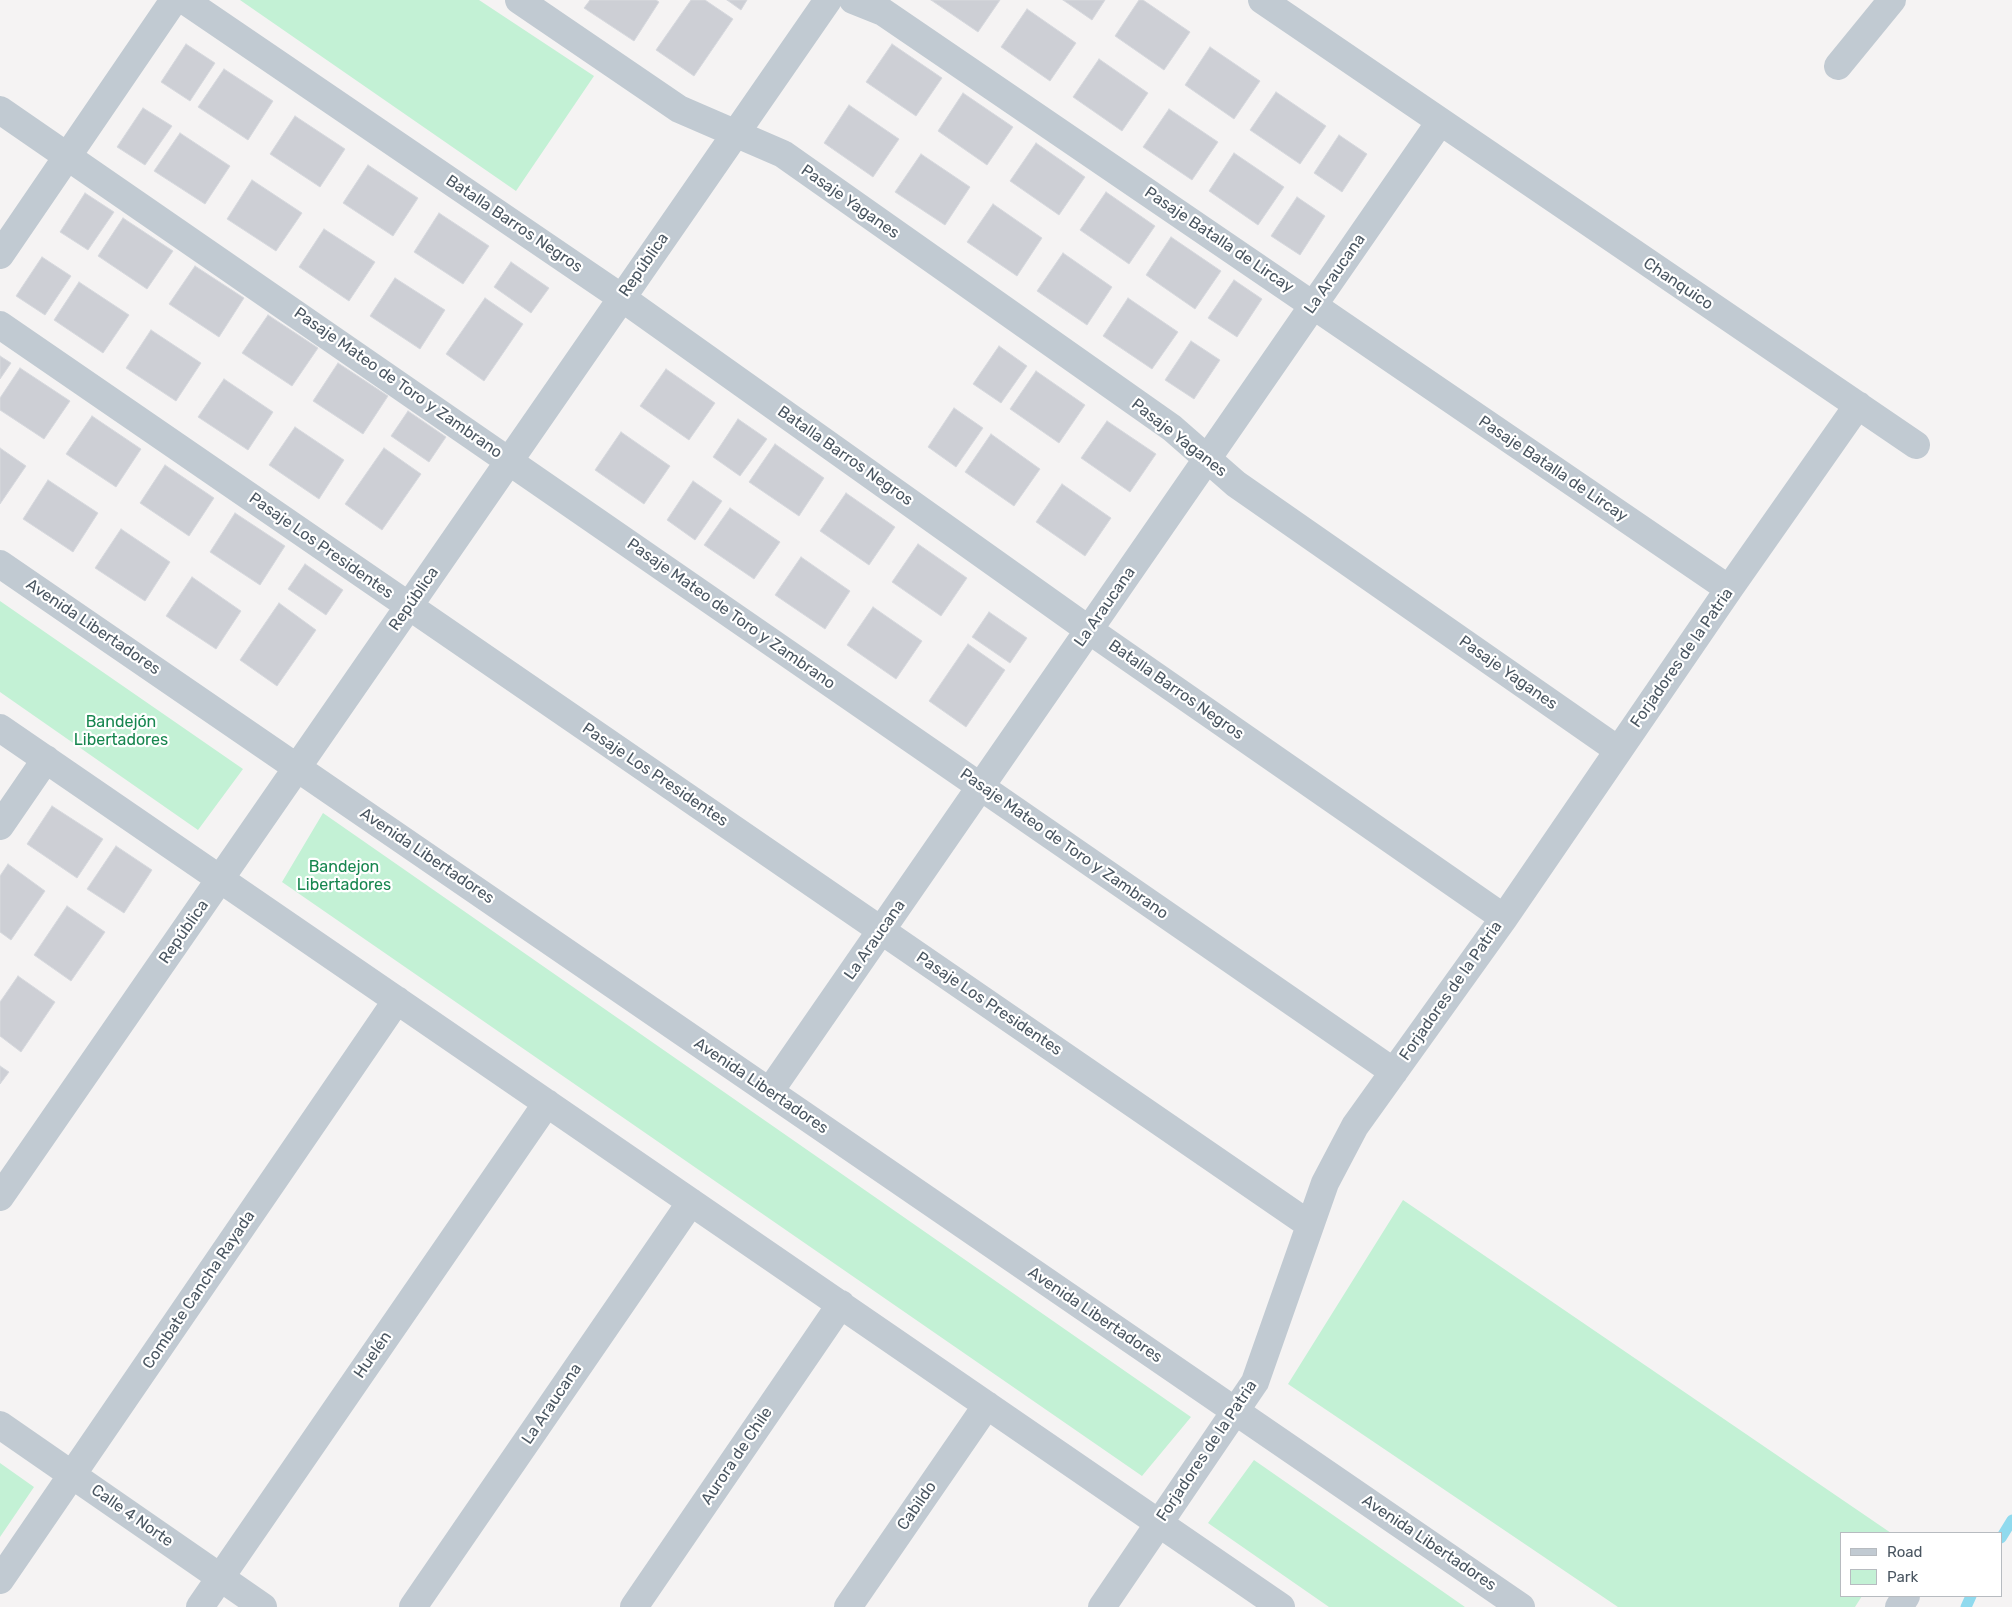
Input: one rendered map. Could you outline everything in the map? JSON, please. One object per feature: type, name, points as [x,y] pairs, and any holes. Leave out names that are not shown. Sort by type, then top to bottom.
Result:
[{"type":"street","points":[[0,255],[174,0]]},
{"type":"street","name":"Batalla Barros Negros","points":[[184,0],[622,298],[1089,630],[1504,918]]},
{"type":"street","name":"Pasaje Yaganes","points":[[519,0],[679,109],[735,135],[783,154],[1172,428],[1236,484],[1618,750]]},
{"type":"street","name":"República","points":[[0,1197],[828,0]]},
{"type":"street","name":"Pasaje Batalla de Lircay","points":[[853,0],[882,12],[1314,304],[1729,589]]},
{"type":"street","name":"Chanquico","points":[[1262,0],[1916,445]]},
{"type":"street","points":[[1838,66],[1892,0]]},
{"type":"street","name":"Pasaje Mateo de Toro y Zambrano","points":[[0,110],[510,460],[1394,1072]]},
{"type":"street","name":"La Araucana","points":[[770,1091],[1440,122]]},
{"type":"street","name":"Pasaje Los Presidentes","points":[[0,325],[1310,1225]]},
{"type":"street","name":"Forjadores de la Patria","points":[[1102,1607],[1255,1382],[1325,1183],[1339,1153],[1355,1126],[1504,918],[1729,589],[1858,405]]},
{"type":"street","name":"Avenida Libertadores","points":[[0,564],[1521,1607]]},
{"type":"street","points":[[0,728],[1281,1607]]},
{"type":"street","points":[[0,826],[46,759]]},
{"type":"street","name":"Combate Cancha Rayada","points":[[0,1580],[397,1000]]},
{"type":"street","name":"Huelén","points":[[200,1607],[546,1103]]},
{"type":"street","name":"La Araucana","points":[[413,1607],[690,1202]]},
{"type":"street","name":"Aurora de Chile","points":[[634,1607],[841,1304]]},
{"type":"street","name":"Cabildo","points":[[848,1607],[987,1405]]},
{"type":"street","name":"Calle 4 Norte","points":[[0,1425],[264,1607]]},
{"type":"green space","points":[[240,0],[479,0],[594,76],[516,191]]},
{"type":"green space","name":"Bandejón Libertadores","points":[[0,601],[243,769],[198,830],[0,692]]},
{"type":"green space","name":"Bandejon Libertadores","points":[[323,813],[1191,1417],[1142,1476],[282,882]]},
{"type":"green space","points":[[1403,1200],[1890,1532],[1840,1532],[1840,1597],[1861,1597],[1855,1607],[1618,1607],[1288,1384]]},
{"type":"green space","points":[[1254,1460],[1465,1607],[1329,1607],[1208,1523]]},
{"type":"green space","points":[[0,1463],[34,1487],[0,1537]]},
{"type":"building","points":[[590,0],[656,0],[659,2],[634,41],[584,8]]},
{"type":"building","points":[[691,0],[705,0],[733,19],[694,76],[656,50]]},
{"type":"building","points":[[727,0],[747,0],[741,10]]},
{"type":"building","points":[[931,0],[1000,0],[978,32]]},
{"type":"building","points":[[1063,0],[1105,0],[1092,20]]},
{"type":"building","points":[[1139,0],[1143,0],[1190,32],[1164,70],[1115,36]]},
{"type":"building","points":[[1027,9],[1076,43],[1050,81],[1001,47]]},
{"type":"building","points":[[186,44],[215,63],[190,101],[161,82]]},
{"type":"building","points":[[892,44],[942,78],[916,116],[866,82]]},
{"type":"building","points":[[1210,47],[1260,81],[1234,119],[1185,85]]},
{"type":"building","points":[[1099,59],[1148,93],[1122,131],[1073,97]]},
{"type":"building","points":[[224,69],[273,101],[248,140],[198,107]]},
{"type":"building","points":[[1276,92],[1326,126],[1300,164],[1250,130]]},
{"type":"building","points":[[963,93],[1013,127],[987,165],[938,131]]},
{"type":"building","points":[[849,105],[899,139],[873,177],[824,143]]},
{"type":"building","points":[[143,108],[172,126],[145,165],[117,147]]},
{"type":"building","points":[[1169,109],[1218,142],[1192,180],[1143,147]]},
{"type":"building","points":[[295,116],[345,149],[320,187],[270,154]]},
{"type":"building","points":[[180,133],[230,166],[205,204],[154,171]]},
{"type":"building","points":[[1339,135],[1367,154],[1342,192],[1314,173]]},
{"type":"building","points":[[1036,143],[1085,177],[1059,215],[1010,181]]},
{"type":"building","points":[[1234,153],[1284,187],[1258,225],[1209,191]]},
{"type":"building","points":[[921,154],[970,187],[945,225],[895,192]]},
{"type":"building","points":[[368,165],[418,198],[393,236],[343,203]]},
{"type":"building","points":[[252,180],[302,213],[276,251],[227,219]]},
{"type":"building","points":[[1106,192],[1155,226],[1129,264],[1080,230]]},
{"type":"building","points":[[85,193],[114,212],[88,250],[60,232]]},
{"type":"building","points":[[1297,197],[1325,216],[1300,255],[1271,236]]},
{"type":"building","points":[[993,204],[1042,238],[1017,276],[967,242]]},
{"type":"building","points":[[439,213],[489,246],[463,284],[414,252]]},
{"type":"building","points":[[123,218],[173,251],[147,289],[98,256]]},
{"type":"building","points":[[324,229],[375,262],[349,301],[299,267]]},
{"type":"building","points":[[1171,237],[1221,271],[1195,309],[1146,275]]},
{"type":"building","points":[[1063,253],[1112,287],[1087,325],[1037,291]]},
{"type":"building","points":[[42,257],[71,276],[45,315],[16,296]]},
{"type":"building","points":[[511,262],[549,288],[531,313],[494,287]]},
{"type":"building","points":[[195,266],[244,298],[219,337],[169,304]]},
{"type":"building","points":[[395,278],[445,310],[420,349],[370,316]]},
{"type":"building","points":[[1234,280],[1262,299],[1237,337],[1208,318]]},
{"type":"building","points":[[79,282],[129,315],[103,353],[54,320]]},
{"type":"building","points":[[485,298],[523,324],[484,381],[446,354]]},
{"type":"building","points":[[1128,298],[1178,332],[1152,369],[1103,336]]},
{"type":"building","points":[[268,315],[318,348],[292,386],[242,353]]},
{"type":"building","points":[[151,330],[201,363],[176,401],[126,368]]},
{"type":"building","points":[[1191,341],[1220,360],[1194,399],[1165,380]]},
{"type":"building","points":[[999,346],[1027,366],[1001,403],[973,384]]},
{"type":"building","points":[[0,356],[11,363],[0,379]]},
{"type":"building","points":[[338,363],[388,396],[363,434],[313,401]]},
{"type":"building","points":[[20,368],[70,401],[44,439],[0,410],[0,398]]},
{"type":"building","points":[[666,369],[715,403],[689,440],[640,406]]},
{"type":"building","points":[[1036,371],[1085,405],[1059,443],[1010,409]]},
{"type":"building","points":[[224,379],[273,412],[248,450],[198,417]]},
{"type":"building","points":[[954,408],[983,428],[956,467],[928,447]]},
{"type":"building","points":[[408,411],[446,437],[429,462],[391,436]]},
{"type":"building","points":[[92,416],[141,449],[116,487],[66,454]]},
{"type":"building","points":[[738,419],[767,439],[740,476],[713,457]]},
{"type":"building","points":[[1107,421],[1156,454],[1130,492],[1081,458]]},
{"type":"building","points":[[295,427],[344,460],[319,499],[269,465]]},
{"type":"building","points":[[621,432],[670,466],[644,504],[595,470]]},
{"type":"building","points":[[991,434],[1040,469],[1014,506],[965,472]]},
{"type":"building","points":[[775,444],[824,478],[799,516],[749,482]]},
{"type":"building","points":[[0,448],[26,466],[0,504]]},
{"type":"building","points":[[384,448],[421,474],[382,530],[345,504]]},
{"type":"building","points":[[165,465],[214,498],[189,536],[140,503]]},
{"type":"building","points":[[48,480],[98,513],[73,552],[23,519]]},
{"type":"building","points":[[693,481],[722,501],[695,540],[667,520]]},
{"type":"building","points":[[1062,484],[1111,518],[1085,556],[1036,522]]},
{"type":"building","points":[[846,493],[895,527],[869,565],[820,531]]},
{"type":"building","points":[[730,508],[780,542],[754,579],[704,545]]},
{"type":"building","points":[[235,513],[285,546],[260,585],[210,552]]},
{"type":"building","points":[[121,529],[170,562],[145,601],[95,568]]},
{"type":"building","points":[[918,544],[967,578],[941,616],[892,582]]},
{"type":"building","points":[[801,557],[850,591],[825,629],[775,595]]},
{"type":"building","points":[[305,564],[343,590],[326,615],[288,589]]},
{"type":"building","points":[[192,577],[241,611],[216,649],[166,616]]},
{"type":"building","points":[[279,603],[316,630],[277,686],[240,660]]},
{"type":"building","points":[[873,607],[922,641],[896,679],[847,645]]},
{"type":"building","points":[[989,612],[1027,638],[1010,663],[972,637]]},
{"type":"building","points":[[968,644],[1005,670],[966,727],[929,701]]},
{"type":"building","points":[[52,806],[103,839],[77,878],[27,844]]},
{"type":"building","points":[[116,846],[152,870],[124,913],[87,889]]},
{"type":"building","points":[[8,864],[45,891],[11,940],[0,932],[0,876]]},
{"type":"building","points":[[67,906],[105,932],[71,981],[34,955]]},
{"type":"building","points":[[18,976],[55,1002],[21,1052],[0,1036],[0,1002]]},
{"type":"building","points":[[0,1066],[9,1072],[0,1084]]},
{"type":"waterway","points":[[2002,1536],[2012,1520]]},
{"type":"waterway","points":[[1966,1607],[1971,1597]]}]
